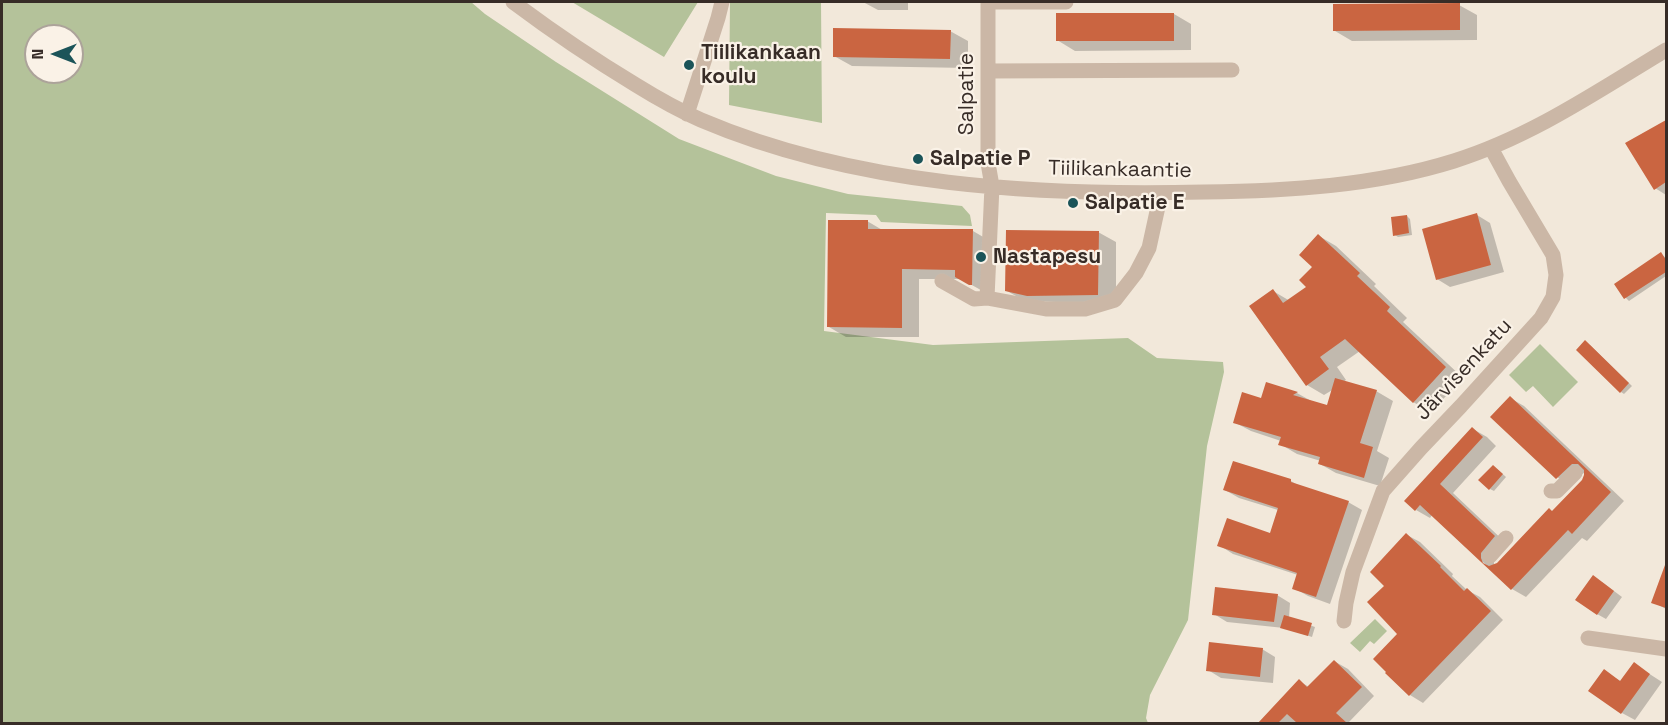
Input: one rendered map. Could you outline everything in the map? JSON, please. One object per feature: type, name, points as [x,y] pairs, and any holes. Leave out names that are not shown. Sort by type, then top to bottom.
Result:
[{"type":"street","name":"Tiilikankaantie","points":[[513,2],[592,59],[687,114],[750,140],[840,165],[905,177],[1081,192],[1161,193],[1260,190],[1355,182],[1433,167],[1491,148],[1542,124],[1666,50]]},
{"type":"street","points":[[687,114],[722,2]]},
{"type":"street","points":[[988,2],[1066,2]]},
{"type":"street","name":"Salpatie","points":[[987,298],[992,186],[988,163],[988,2]]},
{"type":"street","points":[[988,71],[1232,70]]},
{"type":"street","name":"Järvisenkatu","points":[[1344,621],[1353,572],[1383,491],[1541,318],[1553,297],[1556,275],[1553,255],[1491,148]]},
{"type":"street","points":[[942,281],[974,298],[987,298],[1046,309],[1085,309],[1114,300],[1136,273],[1149,248],[1161,193]]},
{"type":"street","points":[[1551,491],[1557,491],[1575,473]]},
{"type":"street","points":[[1490,556],[1506,538]]},
{"type":"street","points":[[1588,638],[1666,649]]},
{"type":"green space","points":[[2,2],[471,2],[556,62],[679,139],[776,176],[848,194],[962,206],[970,215],[972,226],[881,222],[876,215],[826,213],[824,331],[933,345],[1128,338],[1157,358],[1223,362],[1224,372],[1207,446],[1188,620],[1150,695],[1146,718],[1148,723],[2,723]]},
{"type":"green space","points":[[572,2],[698,2],[664,57]]},
{"type":"green space","points":[[730,2],[821,2],[822,123],[729,105]]},
{"type":"green space","points":[[1540,344],[1578,382],[1553,407],[1533,386],[1526,392],[1509,375]]},
{"type":"green space","points":[[1375,619],[1387,631],[1374,644],[1370,641],[1360,652],[1350,643]]},
{"type":"building","points":[[1460,3],[1460,30],[1333,31],[1333,4]]},
{"type":"building","points":[[1056,13],[1174,13],[1174,41],[1056,41]]},
{"type":"building","points":[[833,28],[951,30],[950,59],[833,57]]},
{"type":"building","points":[[1666,120],[1666,182],[1654,190],[1625,143]]},
{"type":"building","points":[[1477,213],[1491,265],[1436,280],[1422,229]]},
{"type":"building","points":[[1407,215],[1409,233],[1393,236],[1391,217]]},
{"type":"building","points":[[828,220],[868,220],[868,229],[973,229],[972,285],[955,277],[955,270],[902,269],[902,328],[827,327]]},
{"type":"building","points":[[1006,230],[1099,231],[1098,295],[1027,296],[1005,291]]},
{"type":"building","points":[[1318,234],[1360,273],[1357,276],[1390,307],[1387,311],[1446,367],[1413,403],[1345,339],[1320,357],[1329,369],[1306,386],[1249,306],[1273,289],[1283,303],[1306,287],[1299,280],[1312,267],[1299,255]]},
{"type":"building","points":[[1661,252],[1666,260],[1666,272],[1624,299],[1614,284]]},
{"type":"building","points":[[1585,340],[1629,383],[1620,393],[1576,350]]},
{"type":"building","points":[[1335,378],[1377,390],[1360,443],[1373,447],[1364,478],[1318,464],[1320,457],[1278,445],[1281,437],[1233,423],[1242,392],[1261,398],[1266,382],[1298,392],[1293,395],[1327,405]]},
{"type":"building","points":[[1510,396],[1611,492],[1572,534],[1568,530],[1511,590],[1420,505],[1415,511],[1404,501],[1472,427],[1483,437],[1440,484],[1495,536],[1481,553],[1483,563],[1489,566],[1497,563],[1549,508],[1552,511],[1582,480],[1584,470],[1578,464],[1572,464],[1556,479],[1490,417]]},
{"type":"building","points":[[1233,461],[1291,479],[1291,482],[1349,501],[1316,597],[1292,589],[1297,573],[1217,546],[1227,518],[1270,533],[1278,508],[1223,490]]},
{"type":"building","points":[[1493,465],[1503,474],[1489,490],[1478,480]]},
{"type":"building","points":[[1406,533],[1464,591],[1467,588],[1491,611],[1409,696],[1373,659],[1397,634],[1367,602],[1384,586],[1370,572]]},
{"type":"building","points":[[1666,565],[1666,608],[1651,603]]},
{"type":"building","points":[[1593,575],[1614,591],[1597,615],[1575,600]]},
{"type":"building","points":[[1215,587],[1278,594],[1274,622],[1212,615]]},
{"type":"building","points":[[1284,615],[1312,623],[1308,636],[1280,628]]},
{"type":"building","points":[[1209,642],[1263,648],[1260,677],[1206,671]]},
{"type":"building","points":[[1334,660],[1362,687],[1336,713],[1347,723],[1297,723],[1287,714],[1278,723],[1258,723],[1299,679],[1307,687]]},
{"type":"building","points":[[1634,662],[1650,674],[1621,714],[1588,691],[1604,669],[1620,681]]},
{"type":"place","name":"Tiilikankaan koulu","points":[[689,65]]},
{"type":"place","name":"Salpatie P","points":[[918,159]]},
{"type":"place","name":"Salpatie E","points":[[1073,203]]},
{"type":"place","name":"Nastapesu","points":[[981,257]]}]
